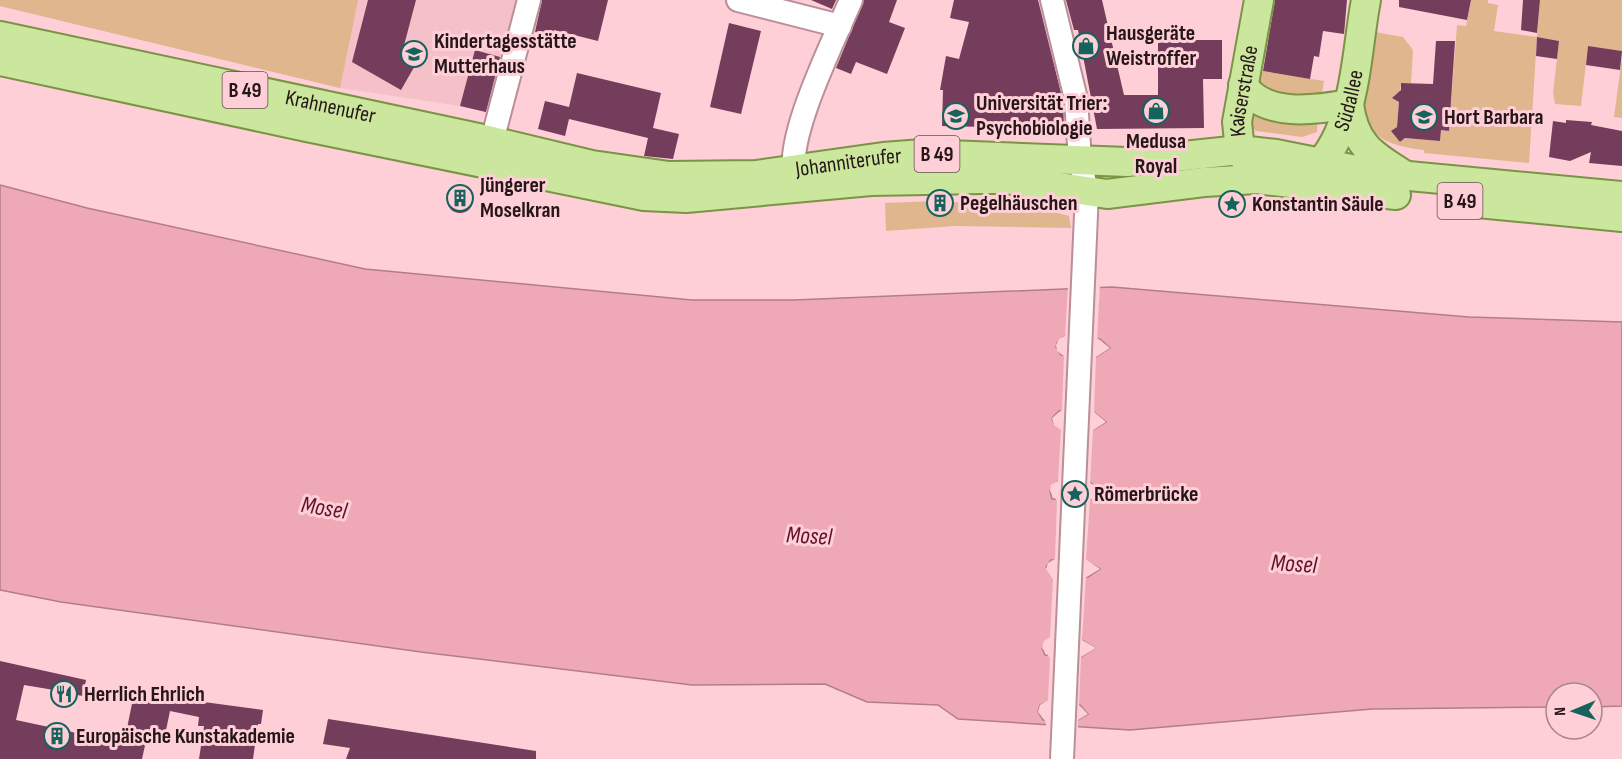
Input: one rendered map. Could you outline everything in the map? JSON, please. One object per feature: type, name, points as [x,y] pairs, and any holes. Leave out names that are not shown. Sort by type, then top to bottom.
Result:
[{"type":"main road","name":"Kaiserstraße","points":[[1256,178],[1240,150],[1238,122],[1259,0]]},
{"type":"main road","name":"Südallee","points":[[1297,184],[1322,164],[1343,124],[1349,104],[1366,0]]},
{"type":"main road","name":"Krahnenufer","points":[[0,36],[492,141],[516,158]]},
{"type":"main road","name":"Krahnenufer","points":[[0,61],[443,155],[516,158]]},
{"type":"main road","points":[[1243,85],[1256,100],[1270,105],[1312,109],[1349,104],[1352,124],[1365,147],[1409,177]]},
{"type":"main road","points":[[443,155],[476,152],[488,147],[492,141]]},
{"type":"main road","name":"Johanniterufer","points":[[516,158],[644,196],[686,198],[804,179],[884,157],[923,154],[1134,161],[1240,150],[1276,153],[1322,164]]},
{"type":"main road","name":"B 49","points":[[1322,164],[1409,177],[1622,196]]},
{"type":"main road","name":"Johanniterufer","points":[[804,179],[871,181],[1005,179],[1107,194],[1256,178],[1297,184]]},
{"type":"main road","name":"B 49","points":[[1297,184],[1622,217]]},
{"type":"street","points":[[492,141],[529,0]]},
{"type":"street","points":[[738,0],[840,26]]},
{"type":"street","points":[[804,179],[794,144],[851,0]]},
{"type":"street","points":[[1052,0],[1076,99],[1080,160],[1087,192],[1062,759]]},
{"type":"shaded area","points":[[0,0],[517,0],[487,113],[460,106],[340,88],[0,6]]},
{"type":"shaded area","points":[[0,0],[358,0],[340,88],[0,6]]},
{"type":"shaded area","points":[[1471,0],[1488,0],[1488,3],[1498,5],[1494,31],[1537,37],[1529,163],[1424,153],[1424,150],[1397,145],[1380,137],[1369,125],[1364,111],[1364,94],[1375,32],[1403,37],[1413,50],[1411,83],[1401,83],[1400,93],[1394,96],[1399,102],[1397,127],[1392,132],[1400,142],[1405,138],[1440,141],[1441,130],[1449,131],[1457,25],[1466,26]]},
{"type":"shaded area","points":[[1540,0],[1622,0],[1622,51],[1588,46],[1581,106],[1555,104],[1553,93],[1559,41],[1537,37]]},
{"type":"shaded area","points":[[1622,57],[1622,118],[1614,117]]},
{"type":"shaded area","points":[[1261,71],[1324,81],[1320,104],[1257,91]]},
{"type":"shaded area","points":[[1252,111],[1318,114],[1317,132],[1302,137],[1256,131],[1251,127]]},
{"type":"shaded area","points":[[937,201],[940,206],[944,202],[1023,204],[1069,216],[1071,228],[955,226],[886,231],[885,203]]},
{"type":"water","name":"Mosel","points":[[0,185],[87,208],[365,269],[692,300],[794,300],[1112,287],[1469,317],[1622,322],[1622,706],[1604,707],[1604,681],[1544,681],[1544,707],[1372,709],[1130,730],[958,719],[938,705],[867,702],[825,684],[692,685],[421,652],[61,602],[0,590]],"holes":[[[1065,336],[1100,339],[1110,348],[1096,357],[1061,355],[1056,347]],[[1059,411],[1095,413],[1106,422],[1094,429],[1081,431],[1062,429],[1054,423],[1052,418]],[[1058,481],[1091,483],[1103,492],[1091,499],[1052,499],[1050,491]],[[1051,560],[1086,560],[1100,569],[1088,577],[1053,579],[1046,567]],[[1050,638],[1082,640],[1095,648],[1081,657],[1045,655],[1042,648]],[[1048,701],[1080,705],[1088,714],[1078,720],[1043,720],[1038,712],[1040,705]]]},
{"type":"pier","name":"Römerbrücke","points":[[1100,285],[1097,338],[1110,348],[1096,357],[1094,412],[1106,422],[1093,430],[1090,483],[1104,491],[1090,500],[1086,559],[1100,569],[1086,577],[1082,640],[1096,648],[1081,657],[1079,705],[1088,714],[1078,720],[1078,729],[1046,727],[1046,722],[1038,712],[1040,705],[1048,700],[1050,658],[1042,648],[1044,641],[1050,637],[1053,580],[1046,569],[1048,563],[1055,559],[1057,501],[1050,491],[1051,485],[1058,481],[1061,430],[1054,425],[1052,418],[1062,410],[1064,356],[1057,351],[1056,345],[1059,339],[1065,336],[1068,286]],"holes":[[[1066,339],[1097,341],[1105,348],[1096,354],[1065,353],[1059,347],[1061,341]],[[1062,413],[1093,416],[1101,422],[1092,427],[1060,426],[1055,419]],[[1059,484],[1090,486],[1098,491],[1090,496],[1057,498],[1053,490]],[[1055,562],[1086,562],[1095,569],[1087,574],[1054,576],[1049,569]],[[1051,641],[1082,643],[1090,648],[1081,654],[1050,654],[1045,648]],[[1048,704],[1079,708],[1084,713],[1078,717],[1047,719],[1041,712]]]},
{"type":"building","points":[[368,0],[416,0],[402,53],[417,62],[401,90],[352,62]]},
{"type":"building","points":[[542,0],[608,0],[598,41],[554,30],[552,37],[535,32]]},
{"type":"building","points":[[811,0],[836,0],[832,9]]},
{"type":"building","points":[[864,0],[897,0],[889,22],[905,28],[887,74],[856,62],[851,74],[836,68]]},
{"type":"building","points":[[954,0],[1038,0],[1063,101],[1064,129],[942,126],[943,90],[940,90],[946,56],[959,59],[969,22],[950,18]]},
{"type":"building","points":[[1066,0],[1102,0],[1124,95],[1158,95],[1158,40],[1222,40],[1222,79],[1203,79],[1204,128],[1097,129],[1078,30],[1074,30]]},
{"type":"building","points":[[1275,0],[1347,0],[1344,34],[1323,31],[1319,57],[1314,56],[1310,79],[1263,71]]},
{"type":"building","points":[[1399,0],[1471,0],[1467,20],[1399,7]]},
{"type":"building","points":[[1523,0],[1540,0],[1537,33],[1521,30]]},
{"type":"building","points":[[729,23],[761,31],[741,114],[710,107]]},
{"type":"building","points":[[1537,37],[1559,41],[1557,59],[1536,56]]},
{"type":"building","name":"Hort Barbara","points":[[1436,41],[1455,41],[1449,131],[1441,130],[1440,141],[1405,138],[1400,142],[1391,131],[1397,127],[1399,102],[1392,98],[1401,90],[1401,83],[1433,84]]},
{"type":"building","points":[[1588,46],[1622,51],[1620,70],[1586,65]]},
{"type":"building","points":[[475,50],[500,57],[486,112],[460,106]]},
{"type":"building","points":[[577,73],[661,93],[653,128],[679,134],[673,159],[644,156],[648,138],[569,119],[565,136],[538,129],[545,101],[569,107]]},
{"type":"building","points":[[1566,120],[1592,122],[1591,125],[1622,131],[1622,166],[1589,163],[1591,152],[1570,161],[1549,157],[1553,121],[1566,123]]},
{"type":"building","name":"Jüngerer Moselkran","points":[[460,187],[469,191],[473,200],[469,209],[460,213],[451,209],[447,200],[451,191]]},
{"type":"building","points":[[0,661],[86,680],[83,696],[77,695],[69,701],[59,700],[54,690],[24,685],[16,720],[100,738],[101,733],[125,738],[135,689],[189,700],[263,710],[261,724],[258,724],[253,759],[199,759],[204,726],[198,726],[199,717],[170,711],[165,735],[148,732],[142,759],[0,759]]},
{"type":"building","points":[[328,719],[536,751],[536,759],[346,759],[350,748],[323,744]]},
{"type":"place","name":"Hausgeräte Weistroffer","points":[[1086,46]]},
{"type":"place","name":"Kindertagesstätte Mutterhaus","points":[[414,54]]},
{"type":"place","name":"Medusa Royal","points":[[1156,111]]},
{"type":"place","name":"Universität Trier: Psychobiologie","points":[[956,116]]},
{"type":"place","name":"Hort Barbara","points":[[1424,117]]},
{"type":"place","name":"Jüngerer Moselkran","points":[[460,198]]},
{"type":"place","name":"Pegelhäuschen","points":[[940,203]]},
{"type":"place","name":"Konstantin Säule","points":[[1232,204]]},
{"type":"place","name":"Römerbrücke","points":[[1075,494]]},
{"type":"place","name":"Herrlich Ehrlich","points":[[64,694]]},
{"type":"place","name":"Europäische Kunstakademie","points":[[57,736]]}]
